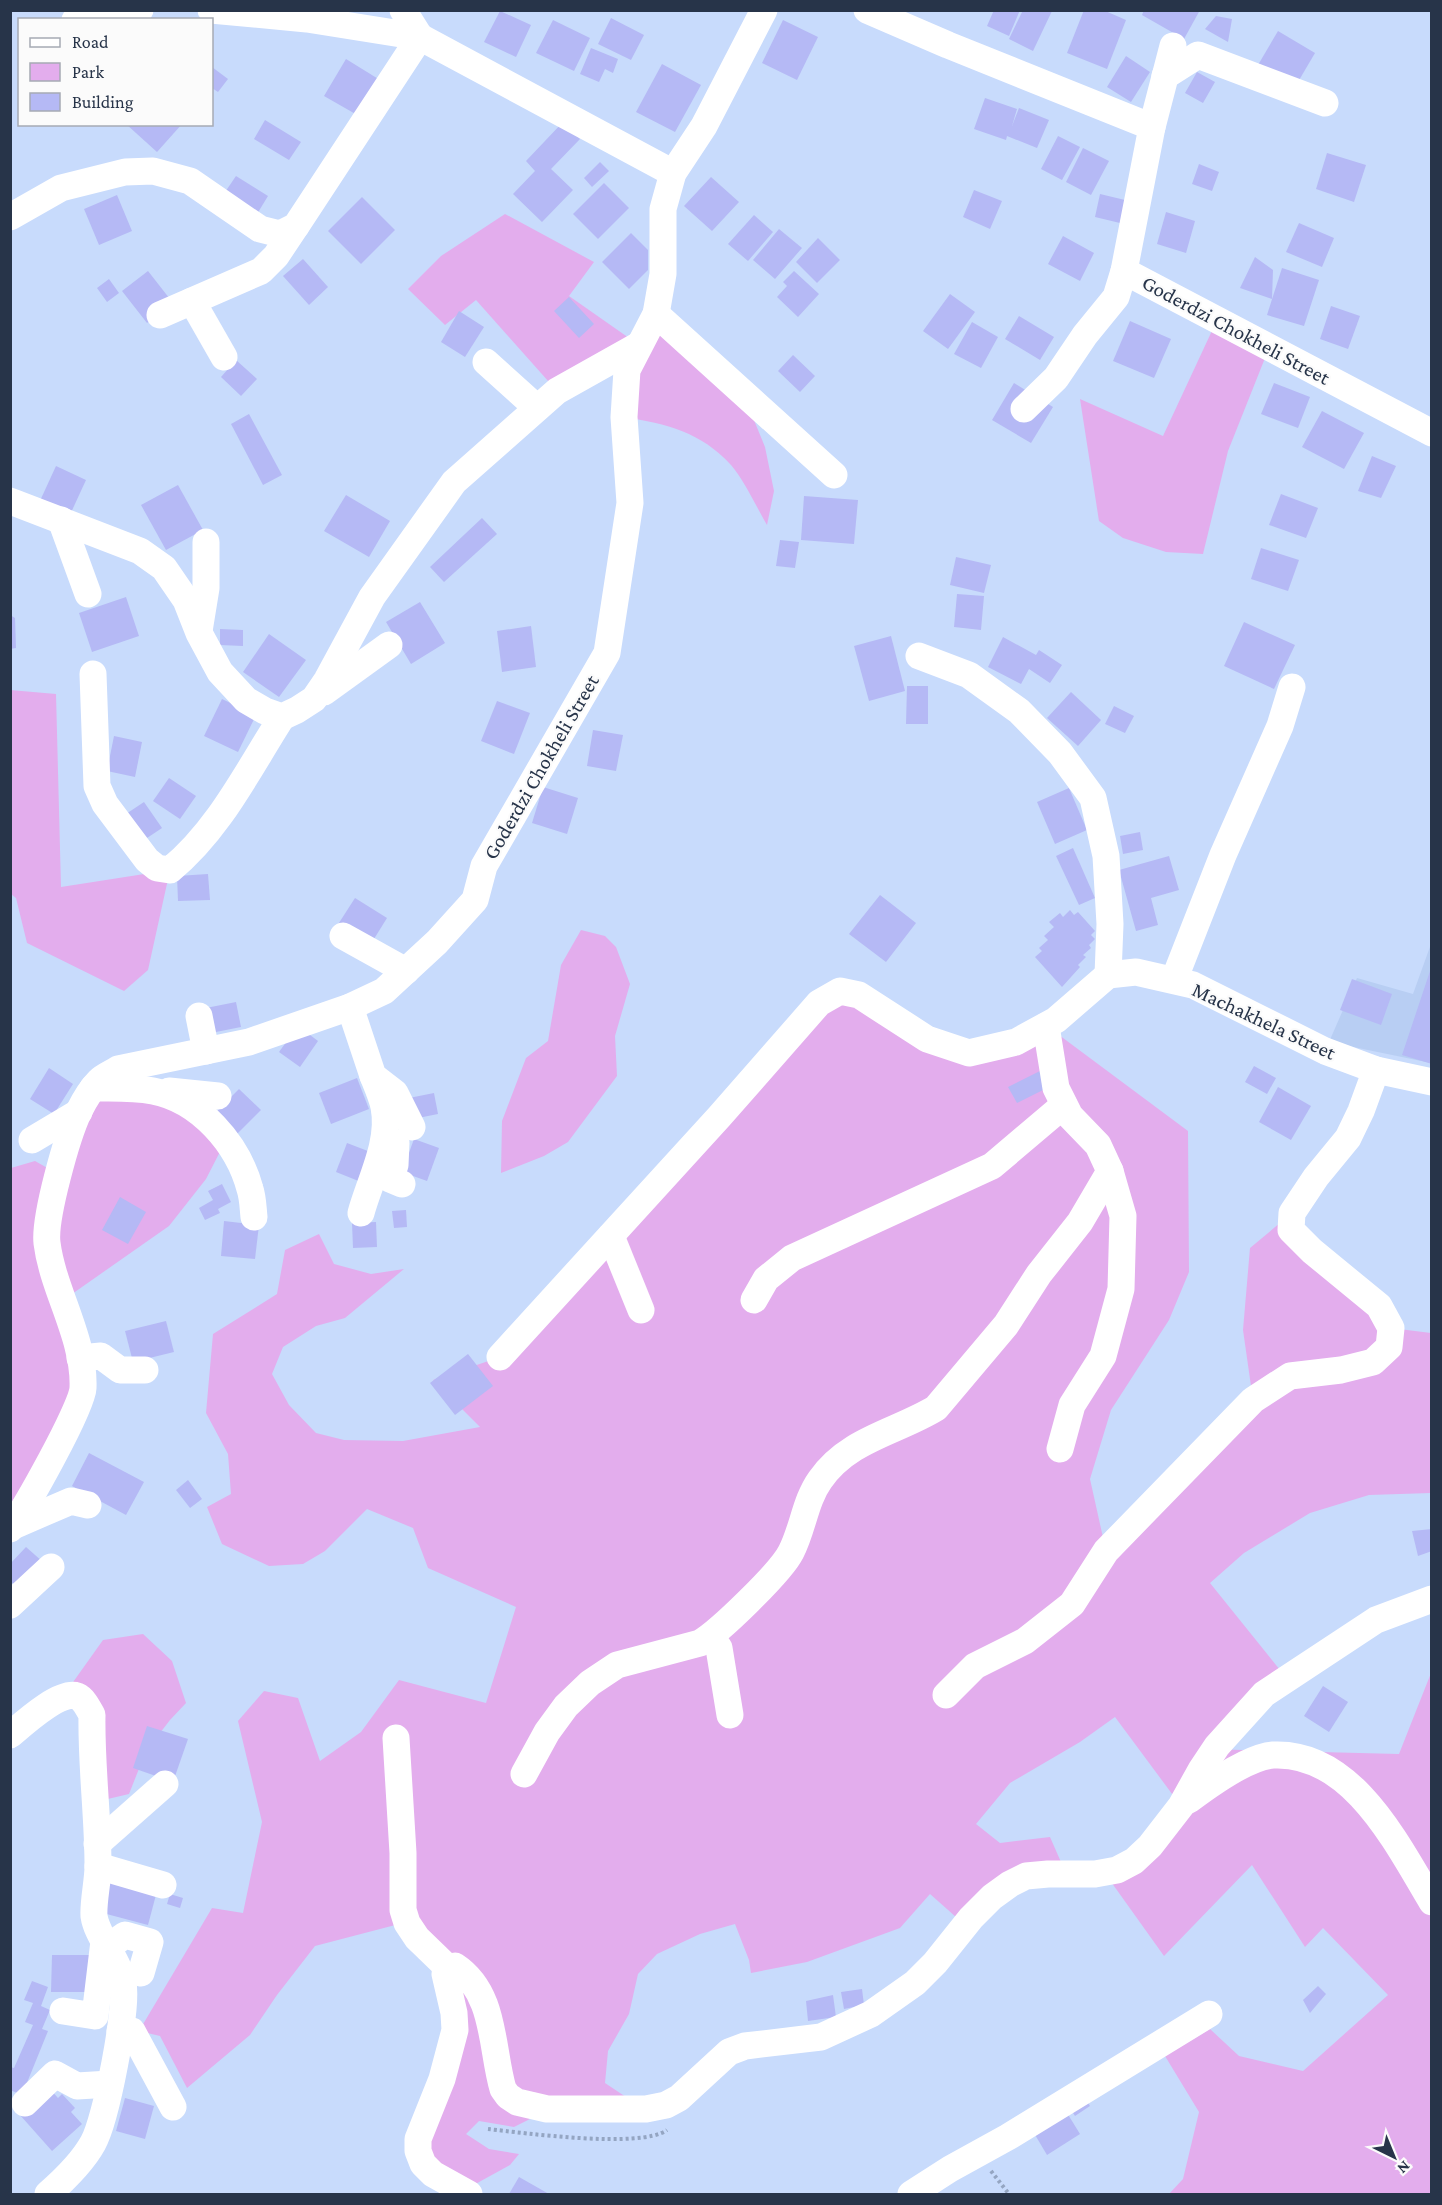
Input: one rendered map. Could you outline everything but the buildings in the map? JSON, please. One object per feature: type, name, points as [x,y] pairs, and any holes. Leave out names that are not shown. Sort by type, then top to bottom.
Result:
[{"type":"street","points":[[88,18],[140,10]]},
{"type":"street","points":[[211,10],[307,19],[420,37],[673,173]]},
{"type":"street","points":[[402,10],[420,37]]},
{"type":"street","name":"Goderdzi Chokheli Street","points":[[12,1528],[74,1414],[83,1391],[77,1344],[47,1243],[54,1194],[79,1112],[93,1088],[100,1079],[118,1069],[249,1042],[350,1007],[384,991],[437,942],[475,900],[484,866],[607,653],[630,503],[624,417],[627,370],[656,314],[663,274],[663,209],[673,173],[704,126],[764,10]]},
{"type":"street","points":[[867,10],[1152,127]]},
{"type":"street","points":[[159,315],[261,272],[276,256],[420,37]]},
{"type":"street","name":"Goderdzi Chokheli Street","points":[[1173,46],[1152,127],[1124,271],[1431,433]]},
{"type":"street","points":[[1165,76],[1198,55],[1325,103]]},
{"type":"street","points":[[10,217],[61,188],[125,172],[153,171],[190,181],[260,229],[280,234],[296,226]]},
{"type":"street","points":[[1024,409],[1056,378],[1085,335],[1116,297],[1124,271]]},
{"type":"street","points":[[192,301],[224,357]]},
{"type":"street","points":[[656,314],[834,475]]},
{"type":"street","points":[[314,699],[327,680],[372,597],[454,482],[557,391],[639,345]]},
{"type":"street","points":[[486,362],[537,408]]},
{"type":"street","points":[[10,501],[140,551],[164,568],[186,600],[199,633],[220,672],[246,700],[265,711],[282,717]]},
{"type":"street","points":[[61,520],[88,594]]},
{"type":"street","points":[[199,633],[206,588],[206,542]]},
{"type":"street","points":[[93,674],[97,786],[105,804],[147,860],[157,868],[170,870],[189,855],[209,832],[282,717],[314,699],[388,645]]},
{"type":"street","points":[[500,1357],[719,1117],[819,1003],[840,991],[859,995],[927,1039],[969,1053],[1016,1042],[1046,1026],[1108,975],[1110,924],[1106,856],[1093,798],[1060,753],[1019,711],[969,675],[919,656]]},
{"type":"street","points":[[1174,980],[1222,855],[1280,726],[1292,687]]},
{"type":"street","points":[[343,936],[406,971]]},
{"type":"street","name":"Machakhela Street","points":[[1108,975],[1136,972],[1193,985],[1325,1051],[1376,1071],[1431,1082]]},
{"type":"street","points":[[350,1007],[396,1143],[390,1179],[402,1184]]},
{"type":"street","points":[[199,1016],[206,1051]]},
{"type":"street","points":[[1046,1026],[1056,1088],[1070,1116],[1098,1145],[1110,1171],[1123,1216],[1121,1289],[1103,1356],[1072,1406],[1060,1449]]},
{"type":"street","points":[[946,1695],[975,1666],[1024,1641],[1072,1604],[1106,1551],[1253,1400],[1290,1376],[1341,1371],[1373,1362],[1389,1347],[1391,1328],[1378,1306],[1312,1251],[1291,1230],[1292,1213],[1316,1177],[1348,1138],[1376,1071]]},
{"type":"street","points":[[373,1076],[395,1093],[412,1127]]},
{"type":"street","points":[[93,1088],[133,1088],[156,1092],[182,1100],[204,1117],[226,1140],[240,1162],[250,1189],[254,1217]]},
{"type":"street","points":[[156,1092],[180,1091],[218,1096]]},
{"type":"street","points":[[754,1300],[766,1279],[792,1258],[992,1166],[1064,1105]]},
{"type":"street","points":[[361,1213],[382,1149],[385,1126],[384,1107]]},
{"type":"street","points":[[32,1140],[79,1112]]},
{"type":"street","points":[[524,1774],[547,1732],[566,1706],[590,1683],[617,1665],[700,1643],[711,1637],[791,1554],[820,1479],[838,1460],[858,1444],[922,1417],[936,1408],[1006,1325],[1039,1274],[1080,1222],[1110,1171]]},
{"type":"street","points":[[611,1236],[641,1310]]},
{"type":"street","points":[[80,1358],[101,1356],[120,1370],[145,1370]]},
{"type":"street","points":[[12,1528],[71,1501],[88,1505]]},
{"type":"street","points":[[10,1605],[51,1567]]},
{"type":"street","points":[[491,2194],[477,2185],[469,2194],[433,2174],[423,2164],[418,2151],[418,2139],[452,2048],[455,2030],[454,2013],[445,1974],[448,1968],[455,1966],[463,1971],[480,1992],[489,2020],[503,2090],[517,2102],[547,2109],[646,2109],[666,2106],[680,2098],[729,2052],[745,2046],[821,2037],[854,2023],[885,1998],[915,1983],[935,1963],[971,1918],[992,1897],[1010,1884],[1026,1876],[1095,1874],[1118,1870],[1134,1861],[1150,1846],[1181,1806],[1217,1746],[1264,1694],[1376,1620],[1431,1599]]},
{"type":"street","points":[[711,1637],[718,1648],[730,1715]]},
{"type":"street","points":[[10,1734],[46,1707],[67,1696],[76,1696],[84,1701],[92,1715],[97,1855],[94,1913],[97,1927],[114,1955],[123,1984],[120,2031],[106,2106],[93,2143],[62,2183],[48,2194]]},
{"type":"street","points":[[396,1738],[403,1853],[403,1910],[407,1923],[417,1938],[448,1968]]},
{"type":"street","points":[[1181,1806],[1216,1779],[1244,1765],[1272,1755],[1310,1759],[1341,1778],[1365,1800],[1392,1836],[1431,1902]]},
{"type":"street","points":[[97,1855],[165,1784]]},
{"type":"street","points":[[97,1855],[163,1885]]},
{"type":"street","points":[[106,1943],[125,1935],[150,1942],[141,1973]]},
{"type":"street","points":[[63,2011],[95,2016],[106,1943]]},
{"type":"street","points":[[911,2194],[1209,2014]]},
{"type":"street","points":[[120,2031],[132,2031],[172,2107]]},
{"type":"street","points":[[25,2103],[55,2074],[77,2086],[110,2084]]},
{"type":"shaded area","points":[[1431,944],[1431,1063],[1329,1042],[1357,978],[1413,994]]},
{"type":"green space","points":[[505,214],[594,262],[569,296],[639,345],[656,314],[742,391],[765,447],[774,491],[767,525],[736,471],[720,454],[682,431],[624,417],[627,370],[557,391],[476,300],[445,325],[408,289],[441,256]]},
{"type":"green space","points":[[1217,320],[1269,348],[1228,451],[1203,554],[1166,552],[1123,538],[1099,521],[1080,399],[1163,436]]},
{"type":"green space","points":[[10,690],[56,694],[61,887],[170,870],[148,970],[124,991],[27,943],[16,898],[11,894]]},
{"type":"green space","points":[[581,930],[605,936],[616,947],[630,984],[615,1036],[617,1076],[568,1142],[544,1156],[501,1173],[502,1121],[526,1058],[548,1041],[561,965]]},
{"type":"green space","points":[[840,991],[969,1053],[1059,1035],[1188,1131],[1189,1272],[1169,1320],[1111,1410],[1090,1479],[1106,1551],[1253,1400],[1243,1330],[1250,1248],[1292,1213],[1391,1328],[1431,1333],[1431,1493],[1369,1495],[1310,1513],[1244,1553],[1210,1583],[1288,1680],[1205,1749],[1399,1754],[1431,1673],[1431,2194],[1169,2194],[1183,2179],[1199,2112],[1165,2056],[1210,2029],[1239,2056],[1303,2071],[1388,1995],[1323,1928],[1305,1947],[1252,1865],[1164,1956],[1104,1872],[1181,1806],[1115,1717],[1080,1742],[1010,1783],[976,1824],[1000,1843],[1050,1837],[1068,1878],[1034,1881],[965,1925],[930,1894],[900,1928],[807,1962],[751,1973],[749,1960],[735,1924],[700,1934],[657,1954],[638,1974],[629,2014],[608,2051],[605,2083],[641,2107],[544,2112],[514,2127],[479,2121],[466,2134],[489,2149],[519,2154],[510,2165],[470,2187],[423,2152],[449,2086],[448,1968],[403,1923],[315,1946],[250,2035],[187,2088],[160,2036],[139,2031],[212,1908],[243,1913],[262,1822],[238,1721],[264,1691],[298,1698],[320,1761],[361,1732],[399,1680],[486,1703],[516,1607],[428,1568],[413,1528],[367,1509],[325,1551],[303,1564],[269,1566],[222,1544],[207,1507],[231,1494],[228,1454],[206,1413],[213,1334],[277,1294],[285,1250],[319,1234],[334,1264],[371,1274],[404,1269],[345,1318],[316,1326],[283,1347],[272,1374],[289,1405],[316,1433],[344,1440],[403,1441],[480,1427],[433,1380],[500,1357]]},
{"type":"green space","points":[[93,1088],[133,1088],[226,1140],[206,1179],[169,1226],[62,1301],[77,1392],[11,1530],[11,1168],[35,1161],[58,1174]]},
{"type":"green space","points":[[143,1634],[172,1661],[186,1703],[146,1751],[129,1794],[95,1802],[93,1733],[71,1685],[103,1640]]}]
